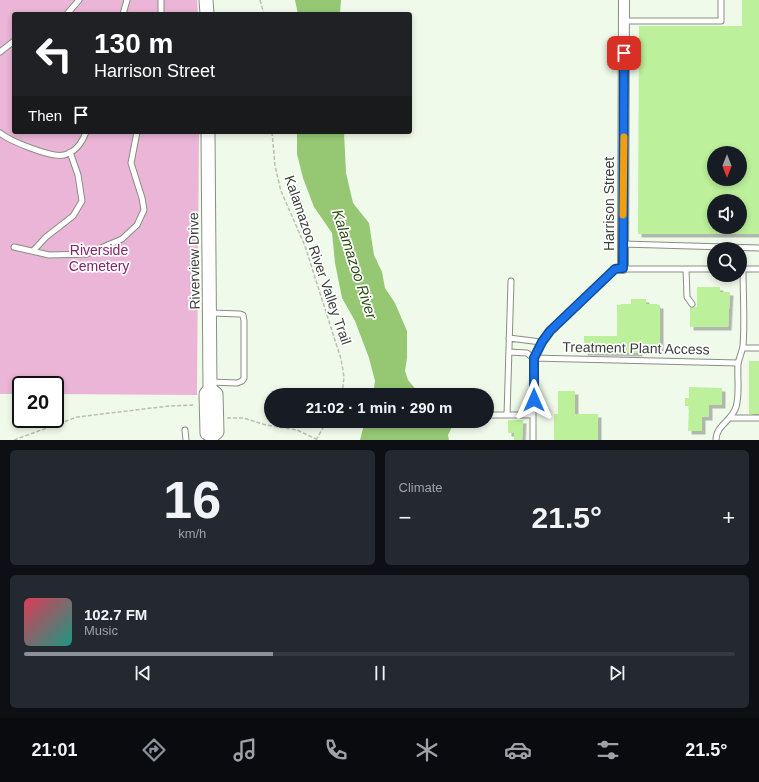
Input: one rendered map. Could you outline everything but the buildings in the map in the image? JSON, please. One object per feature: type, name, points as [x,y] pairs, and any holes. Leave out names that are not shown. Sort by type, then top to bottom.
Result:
[{"type":"street","points":[[206,0],[207,12]]},
{"type":"street","name":"Harrison Street","points":[[623,268],[624,0]]},
{"type":"street","name":"Riverview Drive","points":[[208,134],[211,313],[210,385],[206,394],[206,433],[212,438],[217,432],[217,419],[216,394],[210,385]]},
{"type":"lane","points":[[69,12],[79,0]]},
{"type":"lane","points":[[124,12],[127,0]]},
{"type":"lane","points":[[161,0],[161,12]]},
{"type":"lane","points":[[624,21],[721,21],[721,0]]},
{"type":"lane","points":[[0,52],[12,43]]},
{"type":"lane","points":[[0,133],[6,138],[30,148],[63,155],[74,150],[82,142],[85,134]]},
{"type":"lane","points":[[14,247],[48,255],[87,254],[122,239],[138,225],[144,210],[142,198],[130,163],[137,134]]},
{"type":"lane","points":[[33,251],[46,237],[73,216],[82,201],[78,175],[70,152]]},
{"type":"lane","points":[[623,244],[759,248]]},
{"type":"lane","points":[[623,268],[707,269]]},
{"type":"lane","name":"Harrison Street","points":[[533,440],[534,358],[542,342],[550,331],[615,269],[623,268]]},
{"type":"lane","points":[[686,269],[686,297],[692,304]]},
{"type":"lane","points":[[747,269],[759,269]]},
{"type":"lane","points":[[507,415],[511,282]]},
{"type":"lane","points":[[716,440],[716,434],[736,409],[738,399],[738,363],[743,348],[742,282]]},
{"type":"lane","points":[[210,385],[237,383],[242,381],[244,378],[243,315],[211,313]]},
{"type":"lane","points":[[510,338],[542,342]]},
{"type":"lane","points":[[743,348],[759,348]]},
{"type":"lane","name":"Treatment Plant Access","points":[[509,352],[527,353],[534,358],[738,363]]},
{"type":"lane","points":[[494,416],[534,415]]},
{"type":"lane","points":[[730,418],[759,418]]},
{"type":"lane","points":[[185,430],[186,440]]},
{"type":"path","points":[[260,0],[263,12]]},
{"type":"path","name":"Kalamazoo River Valley Trail","points":[[272,134],[275,166],[281,191],[305,246],[341,359],[344,377],[343,388]]},
{"type":"path","points":[[14,440],[77,417],[169,406],[206,405]]},
{"type":"path","points":[[217,419],[243,418],[266,425],[297,430],[316,440],[323,428]]},
{"type":"green space","name":"Riverside Cemetery","points":[[0,0],[197,0],[198,12],[12,12],[12,134],[199,134],[197,395],[64,394],[64,376],[12,376],[12,394],[0,394]]},
{"type":"water","points":[[295,0],[341,0],[340,12],[298,12]]},
{"type":"water","name":"Kalamazoo River","points":[[297,134],[344,134],[346,173],[353,203],[369,223],[374,255],[382,272],[385,288],[395,303],[407,331],[407,358],[405,371],[408,380],[415,388],[374,388],[375,381],[369,358],[355,321],[342,298],[335,263],[332,233],[314,207],[303,178],[297,154]]},
{"type":"water","points":[[363,428],[452,428],[448,435],[449,440],[360,440]]},
{"type":"slow traffic","points":[[623,215],[624,137]]},
{"type":"route","points":[[534,400],[534,358],[542,342],[550,331],[615,269],[623,268],[624,53]]}]
